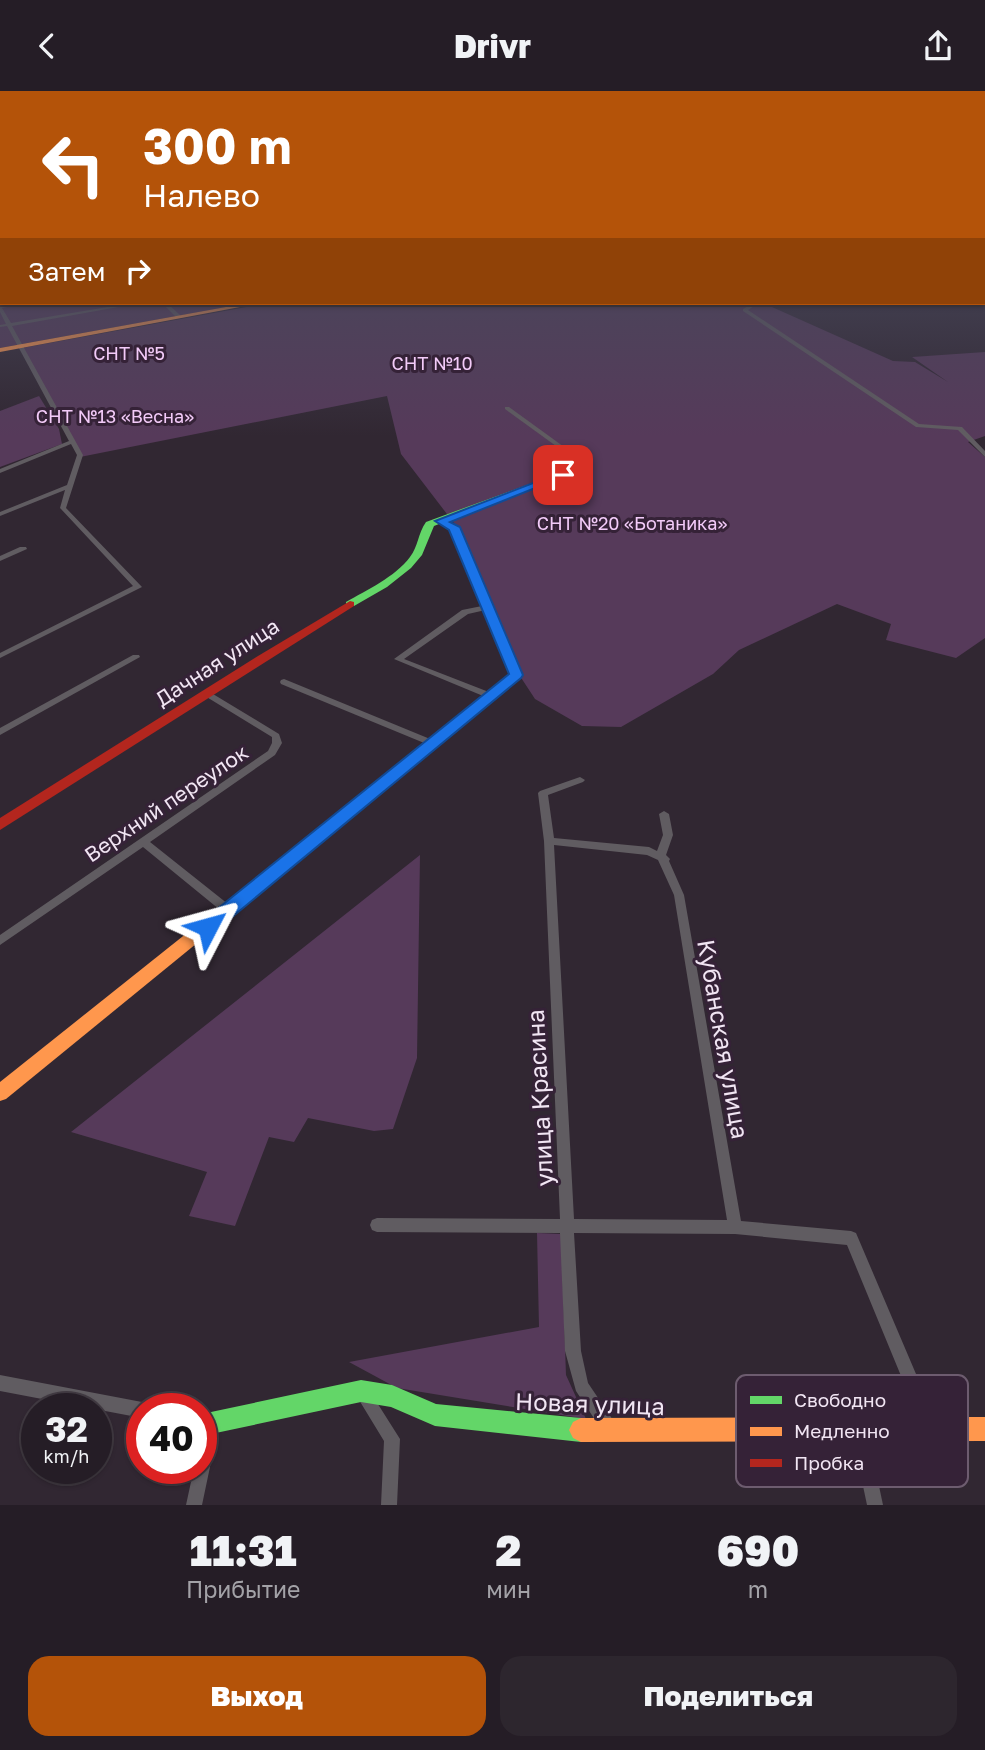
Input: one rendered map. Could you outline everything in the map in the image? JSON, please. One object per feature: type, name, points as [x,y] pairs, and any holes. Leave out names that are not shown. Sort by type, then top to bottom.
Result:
[{"type":"street","points":[[0,326],[127,305]]},
{"type":"street","points":[[166,305],[179,317]]},
{"type":"street","points":[[0,350],[247,305]]},
{"type":"street","points":[[753,305],[744,310],[918,426],[960,428],[985,455]]},
{"type":"street","points":[[0,308],[80,455],[63,508],[138,587],[0,656]]},
{"type":"street","points":[[507,408],[587,466]]},
{"type":"street","points":[[0,471],[72,442]]},
{"type":"street","points":[[440,521],[587,466]]},
{"type":"street","points":[[0,515],[70,487]]},
{"type":"street","points":[[0,1093],[229,911],[516,675],[454,527],[440,521]]},
{"type":"street","name":"Дачная улица","points":[[0,825],[208,694],[257,660],[387,582],[415,558],[425,530],[430,524],[440,521]]},
{"type":"street","points":[[0,559],[23,549]]},
{"type":"street","points":[[487,607],[465,612],[398,659],[491,696]]},
{"type":"street","points":[[0,733],[136,657]]},
{"type":"street","points":[[284,682],[432,743]]},
{"type":"street","name":"Верхний переулок","points":[[0,941],[272,753],[277,743],[276,736],[208,694]]},
{"type":"street","name":"улица Красина","points":[[580,780],[543,793],[550,841],[573,1351],[581,1385],[611,1430]]},
{"type":"street","points":[[664,814],[668,835],[661,855],[665,860]]},
{"type":"street","points":[[550,841],[649,851],[665,860]]},
{"type":"street","points":[[143,842],[229,911]]},
{"type":"street","name":"Кубанская улица","points":[[665,860],[678,895],[735,1227]]},
{"type":"street","points":[[377,1225],[735,1227],[851,1238],[908,1375]]},
{"type":"street","points":[[0,1383],[126,1407]]},
{"type":"street","points":[[361,1391],[393,1439],[389,1505]]},
{"type":"street","name":"Новая улица","points":[[217,1420],[361,1391],[392,1396],[435,1415],[578,1430],[736,1429]]},
{"type":"street","points":[[194,1505],[197,1484]]},
{"type":"street","points":[[871,1487],[875,1505]]},
{"type":"green space","points":[[0,305],[238,305],[0,348]]},
{"type":"green space","name":"СНТ №20 «Ботаника»","points":[[258,305],[767,305],[893,361],[915,362],[948,382],[912,357],[985,352],[985,436],[968,442],[985,457],[985,638],[956,658],[886,640],[891,624],[837,604],[739,650],[713,674],[621,727],[582,726],[535,699],[516,670],[460,550],[463,535],[401,454],[387,396],[80,457],[22,348]]},
{"type":"green space","points":[[39,396],[59,429],[62,444],[0,467],[0,411]]},
{"type":"green space","points":[[420,855],[417,1058],[393,1129],[374,1131],[308,1118],[294,1142],[269,1137],[235,1226],[189,1216],[207,1172],[71,1132]]},
{"type":"green space","points":[[537,1233],[561,1234],[566,1375],[586,1419],[397,1388],[349,1362],[539,1327]]},
{"type":"traffic: fast","points":[[350,604],[400,573],[417,555],[430,524],[587,466]]},
{"type":"traffic: fast","points":[[223,913],[516,675],[454,527],[440,521]]},
{"type":"traffic: fast","points":[[217,1422],[361,1391],[392,1396],[435,1415],[581,1430]]},
{"type":"traffic: slow","points":[[0,350],[247,305]]},
{"type":"traffic: slow","points":[[0,1093],[223,913]]},
{"type":"traffic: slow","points":[[968,1429],[985,1429]]},
{"type":"traffic: slow","points":[[581,1430],[736,1430]]},
{"type":"traffic: jam","points":[[0,825],[350,604]]},
{"type":"route","points":[[208,927],[516,675],[454,527],[440,521],[563,475]]},
{"type":"park label","name":"СНТ №5","points":[[129,353]]},
{"type":"park label","name":"СНТ №10","points":[[432,363]]},
{"type":"park label","name":"СНТ №13 «Весна»","points":[[115,416]]}]
